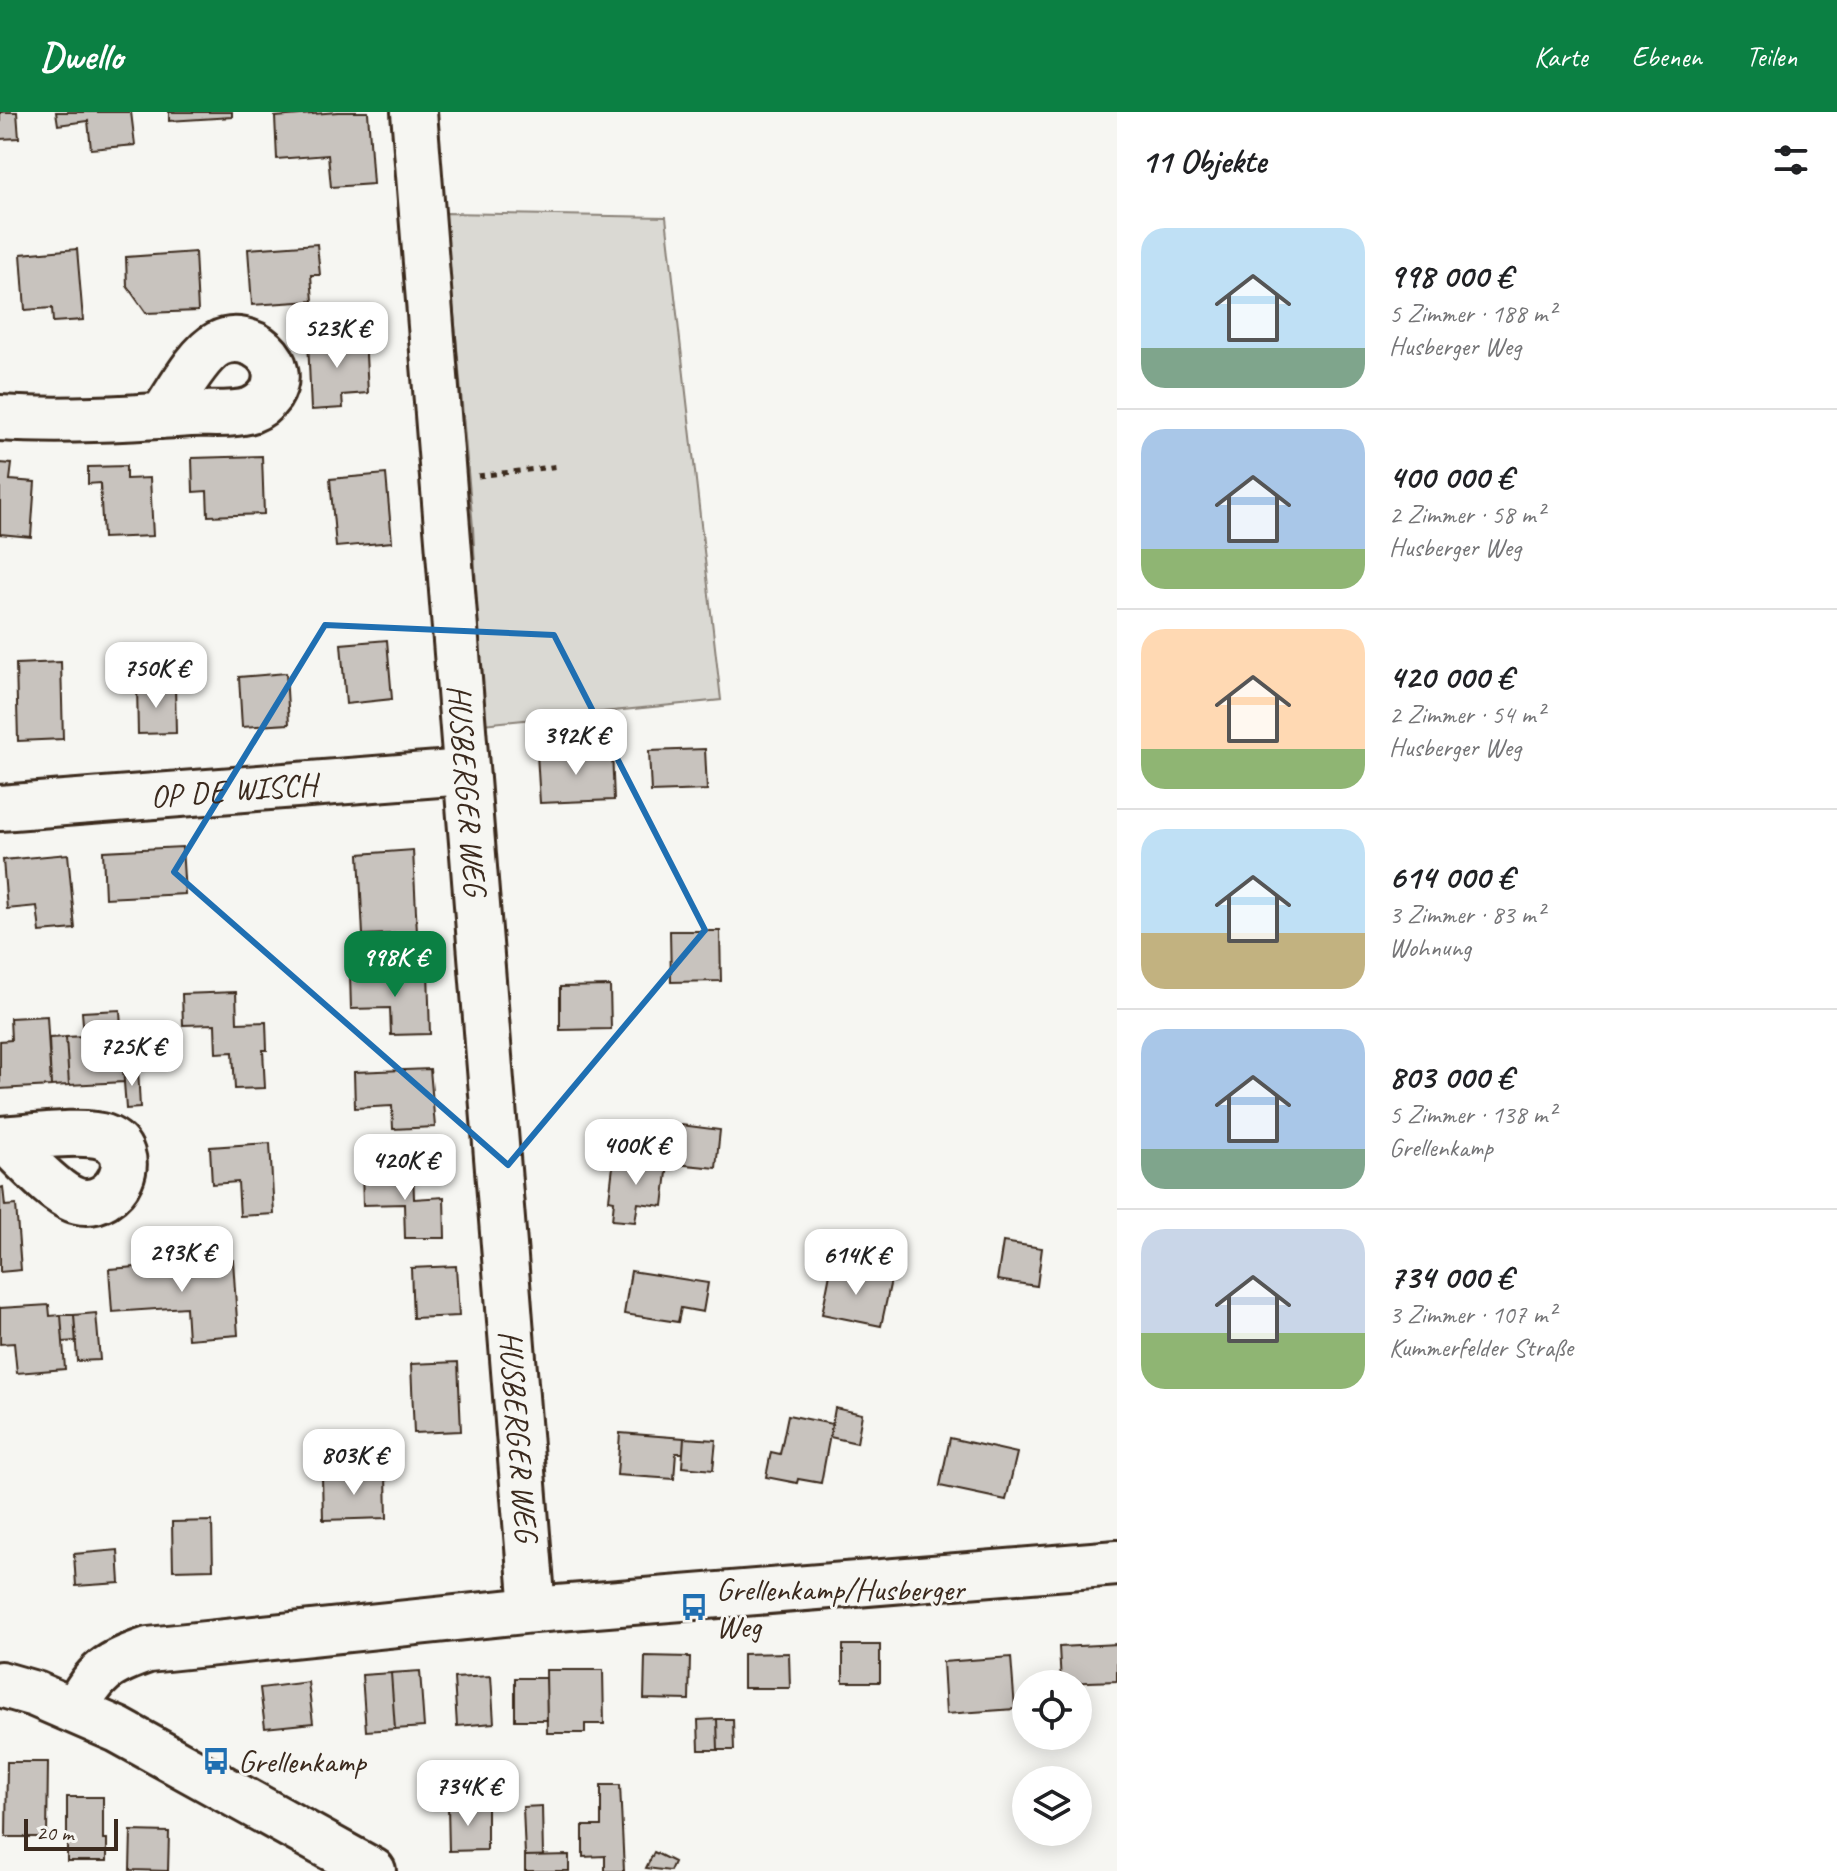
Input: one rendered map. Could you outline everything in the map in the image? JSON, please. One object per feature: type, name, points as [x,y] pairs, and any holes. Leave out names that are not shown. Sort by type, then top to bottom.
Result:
[{"type":"street","name":"HUSBERGER WEG","points":[[414,112],[533,1610]]},
{"type":"street","points":[[0,418],[53,421],[162,416]]},
{"type":"street","name":"OP DE WISCH","points":[[0,808],[465,772]]},
{"type":"street","points":[[76,1710],[87,1687],[102,1672],[121,1659],[148,1650],[533,1610],[1117,1563]]},
{"type":"street","points":[[0,1684],[76,1710],[118,1730],[373,1871]]},
{"type":"path","points":[[443,481],[560,466]]},
{"type":"highlighted area","points":[[325,625],[554,635],[705,930],[508,1165],[174,872]]},
{"type":"shaded area","points":[[445,213],[666,217],[721,700],[483,724],[473,527]]},
{"type":"building","points":[[0,112],[17,112],[19,138],[0,139]]},
{"type":"building","points":[[56,112],[131,112],[135,145],[91,149],[88,121],[58,125]]},
{"type":"building","points":[[169,112],[232,112],[232,117],[169,121]]},
{"type":"building","points":[[368,112],[373,184],[331,187],[328,155],[277,159],[275,117]]},
{"type":"building","points":[[317,244],[320,275],[311,275],[313,301],[252,305],[248,249]]},
{"type":"building","points":[[77,249],[83,320],[53,322],[52,308],[25,310],[21,254]]},
{"type":"building","points":[[195,252],[198,311],[146,313],[127,286],[126,257]]},
{"type":"building","points":[[365,336],[368,393],[342,395],[343,408],[311,410],[308,339]]},
{"type":"building","points":[[262,456],[264,514],[208,516],[207,491],[193,492],[192,458]]},
{"type":"building","points":[[0,463],[12,464],[10,480],[35,482],[31,537],[0,534]]},
{"type":"building","points":[[126,466],[126,479],[150,478],[153,536],[103,538],[100,483],[88,484],[88,467]]},
{"type":"building","points":[[386,474],[392,542],[336,547],[330,479]]},
{"type":"building","points":[[387,640],[392,699],[346,704],[341,644]]},
{"type":"building","points":[[61,662],[63,739],[18,741],[16,664]]},
{"type":"building","points":[[286,673],[289,724],[242,727],[239,677]]},
{"type":"building","points":[[175,685],[176,733],[138,734],[137,686]]},
{"type":"building","points":[[705,749],[707,790],[651,792],[649,751]]},
{"type":"building","points":[[612,751],[614,800],[540,803],[537,754]]},
{"type":"building","points":[[182,847],[185,894],[105,898],[103,851]]},
{"type":"building","points":[[413,850],[417,933],[363,935],[359,854]]},
{"type":"building","points":[[68,854],[75,929],[40,932],[37,906],[7,909],[3,860]]},
{"type":"building","points":[[670,931],[720,931],[721,981],[671,982]]},
{"type":"building","points":[[428,971],[430,1034],[391,1035],[390,1008],[351,1009],[350,974]]},
{"type":"building","points":[[610,986],[611,1029],[560,1030],[560,987]]},
{"type":"building","points":[[236,992],[237,1023],[266,1022],[267,1050],[263,1050],[265,1088],[235,1089],[233,1052],[216,1053],[215,1024],[183,1025],[182,994]]},
{"type":"building","points":[[120,1010],[124,1082],[69,1085],[66,1037],[84,1036],[82,1012]]},
{"type":"building","points":[[47,1016],[51,1086],[0,1089],[0,1041],[11,1040],[10,1018]]},
{"type":"building","points":[[66,1037],[69,1085],[51,1086],[49,1038]]},
{"type":"building","points":[[123,1068],[138,1068],[140,1108],[126,1109]]},
{"type":"building","points":[[430,1069],[435,1127],[393,1129],[392,1106],[355,1108],[354,1072]]},
{"type":"building","points":[[681,1125],[720,1130],[716,1168],[676,1164]]},
{"type":"building","points":[[270,1143],[274,1214],[240,1216],[238,1182],[212,1184],[210,1147]]},
{"type":"building","points":[[614,1158],[668,1164],[663,1206],[638,1203],[635,1222],[612,1220],[614,1201],[609,1200]]},
{"type":"building","points":[[413,1169],[414,1199],[444,1197],[445,1238],[405,1238],[404,1204],[363,1205],[362,1170]]},
{"type":"building","points":[[3,1187],[5,1206],[16,1205],[21,1270],[0,1272],[0,1188]]},
{"type":"building","points":[[1003,1242],[1042,1248],[1037,1286],[997,1280]]},
{"type":"building","points":[[233,1260],[238,1335],[188,1339],[186,1307],[112,1312],[109,1269]]},
{"type":"building","points":[[456,1266],[459,1316],[413,1318],[411,1268]]},
{"type":"building","points":[[831,1268],[891,1280],[881,1326],[822,1314]]},
{"type":"building","points":[[631,1271],[708,1283],[703,1312],[681,1308],[678,1322],[624,1314]]},
{"type":"building","points":[[49,1305],[50,1316],[61,1315],[65,1369],[17,1373],[14,1343],[0,1344],[0,1308]]},
{"type":"building","points":[[96,1313],[100,1360],[77,1361],[74,1315]]},
{"type":"building","points":[[61,1315],[74,1315],[76,1341],[63,1342]]},
{"type":"building","points":[[458,1362],[461,1431],[414,1433],[411,1364]]},
{"type":"building","points":[[835,1408],[862,1414],[857,1443],[830,1437]]},
{"type":"building","points":[[788,1415],[832,1424],[821,1483],[798,1479],[797,1483],[766,1477],[771,1452],[780,1454]]},
{"type":"building","points":[[620,1433],[684,1438],[683,1453],[676,1453],[674,1479],[617,1475]]},
{"type":"building","points":[[684,1438],[716,1440],[713,1470],[682,1467]]},
{"type":"building","points":[[950,1438],[1017,1453],[1006,1500],[940,1486]]},
{"type":"building","points":[[386,1474],[387,1518],[323,1520],[322,1476]]},
{"type":"building","points":[[212,1521],[213,1569],[173,1570],[172,1522]]},
{"type":"building","points":[[118,1550],[120,1583],[76,1586],[74,1554]]},
{"type":"building","points":[[1117,1644],[1117,1681],[1092,1682],[1092,1670],[1060,1670],[1059,1647]]},
{"type":"building","points":[[843,1645],[880,1645],[880,1682],[843,1682]]},
{"type":"building","points":[[789,1653],[790,1688],[743,1688],[743,1654]]},
{"type":"building","points":[[645,1656],[690,1657],[689,1700],[644,1699]]},
{"type":"building","points":[[1011,1657],[1012,1709],[946,1714],[943,1662]]},
{"type":"building","points":[[546,1670],[603,1670],[604,1724],[585,1724],[585,1733],[547,1733]]},
{"type":"building","points":[[420,1671],[424,1727],[395,1729],[391,1673]]},
{"type":"building","points":[[391,1673],[395,1729],[366,1731],[362,1675]]},
{"type":"building","points":[[491,1676],[494,1723],[457,1726],[454,1678]]},
{"type":"building","points":[[515,1678],[546,1678],[547,1720],[515,1720]]},
{"type":"building","points":[[308,1682],[313,1723],[265,1728],[260,1688]]},
{"type":"building","points":[[717,1719],[733,1719],[734,1750],[718,1750]]},
{"type":"building","points":[[717,1719],[718,1750],[699,1750],[698,1720]]},
{"type":"building","points":[[7,1762],[48,1762],[47,1837],[6,1837]]},
{"type":"building","points":[[601,1785],[620,1785],[624,1871],[605,1871],[605,1856],[583,1857],[583,1826],[601,1826]]},
{"type":"building","points":[[67,1797],[103,1797],[103,1839],[107,1839],[107,1861],[67,1861]]},
{"type":"building","points":[[448,1805],[487,1805],[487,1850],[449,1851]]},
{"type":"building","points":[[542,1806],[543,1856],[525,1856],[523,1807]]},
{"type":"building","points":[[131,1831],[169,1832],[168,1871],[130,1870]]},
{"type":"building","points":[[654,1852],[674,1862],[670,1871],[646,1868]]},
{"type":"building","points":[[569,1855],[569,1871],[525,1871],[525,1856]]},
{"type":"place","name":"Grellenkamp/Husberger Weg","points":[[694,1607]]},
{"type":"place","name":"Grellenkamp","points":[[216,1761]]}]
